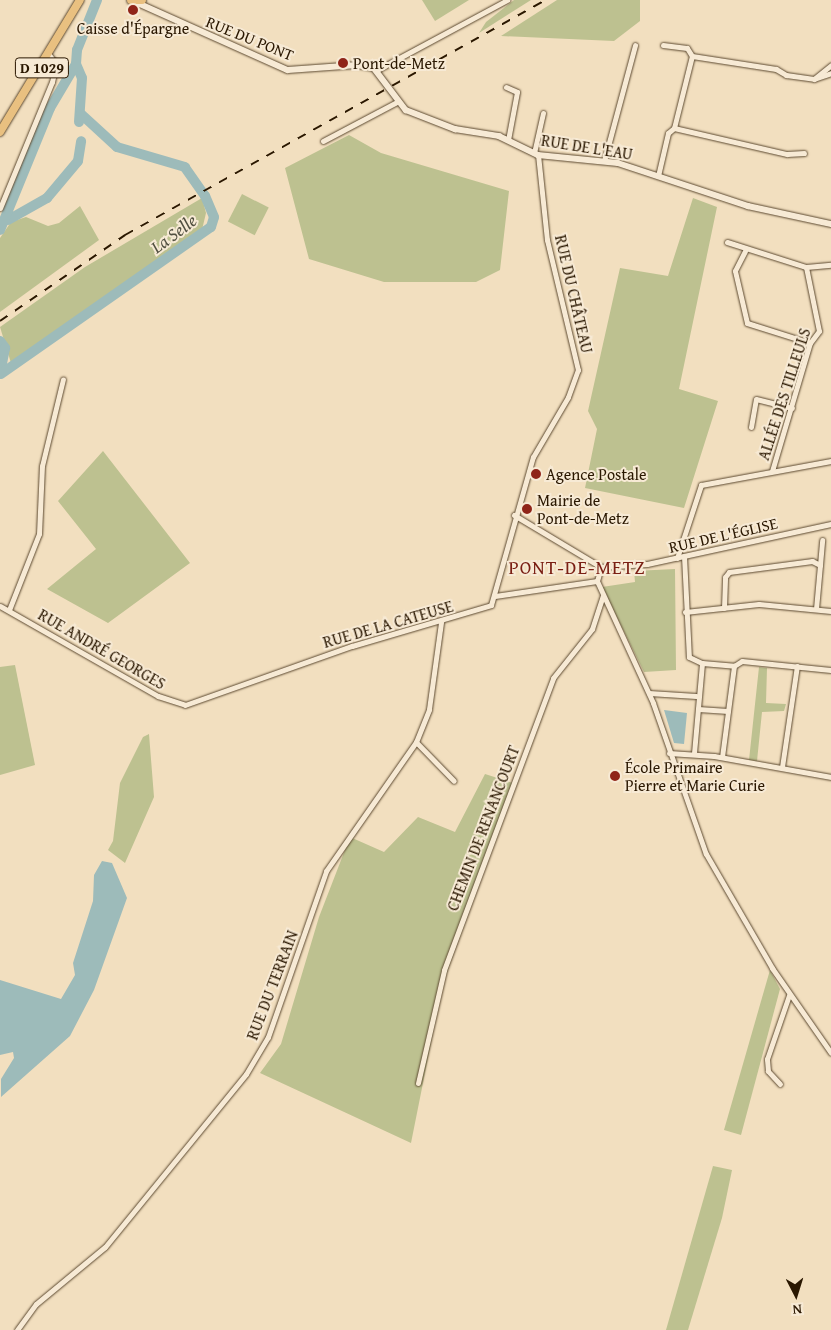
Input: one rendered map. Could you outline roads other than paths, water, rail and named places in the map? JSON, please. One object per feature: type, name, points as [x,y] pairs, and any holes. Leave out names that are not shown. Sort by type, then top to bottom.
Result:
[{"type":"main road","name":"D 1029","points":[[0,132],[50,56],[80,0]]},
{"type":"street","points":[[377,70],[507,0]]},
{"type":"street","name":"RUE DU PONT","points":[[140,2],[285,69],[357,65],[377,70]]},
{"type":"street","points":[[604,162],[635,45]]},
{"type":"street","points":[[658,176],[668,133],[674,128],[692,56],[687,48],[663,45]]},
{"type":"street","points":[[0,208],[49,90],[56,64],[50,56]]},
{"type":"street","points":[[692,56],[776,68],[786,75],[814,79],[831,72]]},
{"type":"street","points":[[814,79],[831,65]]},
{"type":"street","name":"RUE DE L'EAU","points":[[377,70],[397,102],[422,118],[508,140],[536,154],[604,162],[831,225]]},
{"type":"street","points":[[506,87],[517,92],[508,140]]},
{"type":"street","points":[[323,142],[397,102]]},
{"type":"street","name":"RUE DU CHÂTEAU","points":[[495,596],[514,515],[533,457],[568,398],[578,370],[547,240],[536,154],[543,112]]},
{"type":"street","points":[[674,128],[787,154],[804,153]]},
{"type":"street","points":[[727,242],[745,251],[806,267],[831,266]]},
{"type":"street","points":[[745,251],[735,271],[746,323],[810,343]]},
{"type":"street","name":"ALLÉE DES TILLEULS","points":[[772,471],[810,343],[820,327],[806,267]]},
{"type":"street","points":[[9,610],[39,534],[42,466],[63,379]]},
{"type":"street","points":[[751,427],[756,399],[792,408]]},
{"type":"street","points":[[676,558],[701,484],[772,471],[787,472],[831,461]]},
{"type":"street","points":[[514,515],[601,567],[597,581],[653,703],[706,854],[789,995],[831,1053]]},
{"type":"street","name":"RUE DE L'ÉGLISE","points":[[601,567],[676,558],[831,524]]},
{"type":"street","points":[[816,609],[822,540]]},
{"type":"street","points":[[684,556],[685,649],[688,656],[702,663],[734,666],[742,661],[831,670]]},
{"type":"street","points":[[724,608],[725,577],[730,572],[812,561],[820,566]]},
{"type":"street","points":[[495,596],[597,581]]},
{"type":"street","name":"RUE DE LA CATEUSE","points":[[185,705],[352,646],[486,608],[495,596]]},
{"type":"street","name":"CHEMIN DE RENANCOURT","points":[[418,1083],[444,970],[553,678],[592,629],[603,596]]},
{"type":"street","points":[[686,612],[759,604],[831,611]]},
{"type":"street","name":"RUE ANDRÉ GEORGES","points":[[0,606],[158,696],[185,705]]},
{"type":"street","name":"RUE DU TERRAIN","points":[[17,1330],[36,1304],[105,1247],[246,1074],[268,1037],[326,871],[416,742],[436,677],[441,622]]},
{"type":"street","points":[[694,753],[698,709],[696,696],[702,663]]},
{"type":"street","points":[[722,757],[734,666]]},
{"type":"street","points":[[782,767],[797,666]]},
{"type":"street","points":[[649,693],[696,696]]},
{"type":"street","points":[[698,709],[728,711]]},
{"type":"street","points":[[416,742],[454,781]]},
{"type":"street","points":[[669,753],[694,753],[722,757],[782,767],[786,772],[831,777]]},
{"type":"street","points":[[780,1084],[768,1071],[767,1059],[789,995]]},
{"type":"water","points":[[664,710],[687,713],[684,744],[674,743]]},
{"type":"water","points":[[102,861],[112,863],[127,898],[94,990],[70,1036],[1,1097],[1,1079],[14,1058],[13,1052],[0,1055],[0,980],[61,999],[75,975],[73,963],[93,901],[94,875]]},
{"type":"waterway","name":"La Selle","points":[[0,230],[50,108],[76,64],[77,50],[97,0]]},
{"type":"waterway","name":"La Selle","points":[[76,64],[82,78],[79,122]]},
{"type":"waterway","name":"La Selle","points":[[1,374],[211,227],[214,217],[205,196],[185,167],[117,147],[81,114]]},
{"type":"waterway","name":"La Selle","points":[[8,220],[47,198],[78,161],[81,141]]},
{"type":"waterway","name":"La Selle","points":[[0,341],[5,348],[0,374]]},
{"type":"railway","points":[[0,321],[125,235],[545,0]]},
{"type":"place","name":"Caisse d'Épargne","points":[[133,10]]},
{"type":"place","name":"Pont-de-Metz","points":[[343,63]]},
{"type":"place","name":"Agence Postale","points":[[536,474]]},
{"type":"place","name":"Mairie de Pont-de-Metz","points":[[527,509]]},
{"type":"place","name":"École Primaire Pierre et Marie Curie","points":[[615,776]]},
{"type":"district","name":"PONT-DE-METZ","points":[[577,568]]}]
